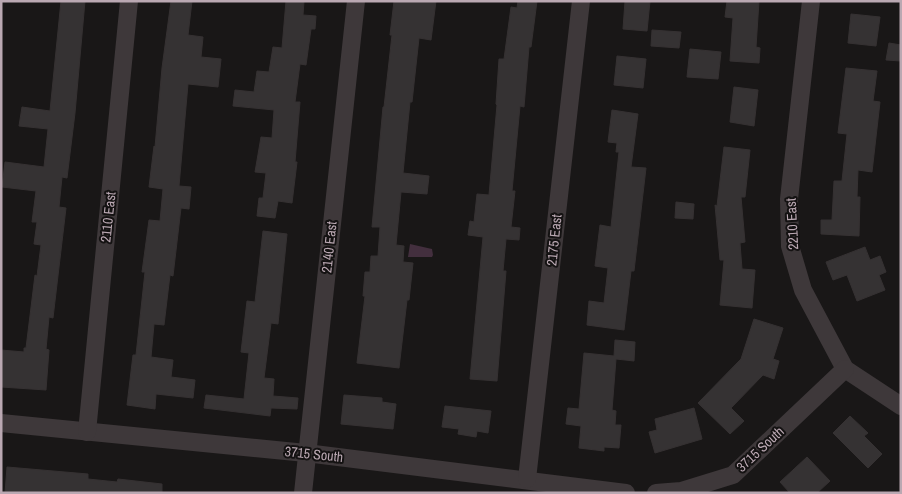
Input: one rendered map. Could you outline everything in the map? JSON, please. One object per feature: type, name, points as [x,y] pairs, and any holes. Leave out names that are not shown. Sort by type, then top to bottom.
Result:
[{"type":"street","name":"2110 East","points":[[87,432],[129,1]]},
{"type":"street","name":"2140 East","points":[[303,493],[356,1]]},
{"type":"street","name":"2175 East","points":[[527,479],[581,1]]},
{"type":"street","name":"2210 East","points":[[810,1],[789,199],[790,246],[803,290],[845,369],[901,406]]},
{"type":"street","name":"3715 South","points":[[656,493],[681,491],[733,475],[845,369]]},
{"type":"street","name":"3715 South","points":[[1,423],[306,453],[527,479],[626,493]]},
{"type":"shaded area","points":[[410,244],[432,249],[432,257],[408,257]]},
{"type":"building","points":[[61,1],[85,1],[67,178],[62,177],[59,207],[66,208],[53,318],[49,317],[46,349],[49,350],[46,390],[1,387],[1,350],[24,352],[24,348],[26,348],[35,275],[37,276],[41,245],[34,244],[37,222],[32,222],[36,191],[2,187],[5,162],[44,167],[48,129],[19,126],[22,107],[50,111]]},
{"type":"building","points":[[171,1],[192,1],[188,35],[203,37],[201,57],[221,59],[218,87],[188,84],[179,186],[191,187],[189,209],[181,208],[173,276],[170,275],[164,325],[154,324],[151,357],[173,360],[171,377],[195,380],[193,398],[156,394],[155,409],[127,405],[133,355],[136,355],[145,272],[142,272],[149,220],[160,221],[163,189],[149,187]]},
{"type":"building","points":[[286,1],[304,1],[303,15],[316,16],[315,29],[311,29],[306,65],[300,64],[295,102],[300,102],[295,162],[297,162],[292,203],[278,201],[275,218],[257,216],[259,198],[263,198],[266,173],[255,172],[261,137],[272,138],[274,110],[233,106],[235,90],[254,92],[257,71],[269,72],[273,47],[282,48]]},
{"type":"building","points":[[394,1],[436,1],[431,40],[419,38],[412,102],[410,102],[403,173],[429,176],[427,194],[401,192],[396,245],[404,246],[403,262],[413,263],[399,368],[357,363],[365,296],[363,296],[365,272],[370,272],[371,256],[378,256],[380,227],[372,227]]},
{"type":"building","points":[[518,1],[537,1],[531,47],[529,47],[524,107],[520,106],[512,191],[515,191],[511,227],[520,228],[519,240],[506,239],[503,271],[506,271],[497,381],[470,379],[483,237],[468,235],[470,221],[474,222],[477,194],[489,195],[499,59],[504,59],[511,7],[517,8]]},
{"type":"building","points":[[625,1],[650,1],[647,31],[623,29]]},
{"type":"building","points":[[727,1],[759,1],[756,47],[760,48],[759,63],[730,61],[733,18],[725,17]]},
{"type":"building","points":[[851,14],[880,17],[876,46],[848,43]]},
{"type":"building","points":[[652,30],[681,32],[679,48],[651,46]]},
{"type":"building","points":[[889,43],[901,45],[901,61],[886,60]]},
{"type":"building","points":[[690,49],[721,52],[718,79],[687,77]]},
{"type":"building","points":[[617,56],[646,59],[643,88],[614,85]]},
{"type":"building","points":[[846,68],[877,71],[873,101],[880,102],[872,172],[858,170],[857,197],[860,197],[859,236],[821,234],[821,220],[832,220],[834,181],[842,181],[847,134],[838,133]]},
{"type":"building","points":[[734,87],[758,90],[754,126],[730,122]]},
{"type":"building","points":[[612,110],[638,114],[631,167],[646,168],[634,271],[631,271],[624,330],[587,325],[589,301],[604,303],[608,268],[595,266],[600,225],[611,227],[619,152],[616,152],[617,143],[608,142]]},
{"type":"building","points":[[724,147],[750,150],[745,197],[741,197],[745,242],[740,243],[742,269],[755,270],[752,308],[720,305],[724,260],[720,260],[715,205],[717,206]]},
{"type":"building","points":[[676,202],[694,204],[693,219],[675,218]]},
{"type":"building","points":[[263,231],[287,234],[278,324],[271,323],[264,378],[274,379],[273,396],[298,398],[297,409],[271,408],[270,416],[204,408],[206,395],[244,399],[249,353],[241,352],[247,301],[255,302]]},
{"type":"building","points":[[865,247],[870,260],[880,256],[886,272],[879,275],[885,290],[857,301],[847,275],[833,280],[826,262]]},
{"type":"building","points":[[754,319],[783,328],[773,359],[779,361],[774,379],[763,375],[731,408],[744,421],[730,434],[698,403],[741,359]]},
{"type":"building","points":[[615,340],[635,342],[634,361],[616,359],[612,410],[616,411],[615,425],[621,425],[619,448],[604,447],[604,451],[579,448],[581,426],[566,424],[568,408],[579,409],[584,353],[614,356]]},
{"type":"building","points":[[344,395],[382,398],[382,402],[396,404],[393,429],[341,424]]},
{"type":"building","points":[[445,406],[491,411],[488,433],[477,431],[476,437],[458,434],[459,429],[442,427]]},
{"type":"building","points":[[694,408],[702,439],[655,453],[649,432],[657,430],[655,419]]},
{"type":"building","points":[[850,416],[868,433],[864,436],[882,454],[868,468],[833,433]]},
{"type":"building","points":[[807,457],[830,481],[817,493],[790,493],[780,482]]},
{"type":"building","points":[[7,467],[88,474],[88,479],[117,482],[118,479],[162,484],[162,493],[5,493]]}]
